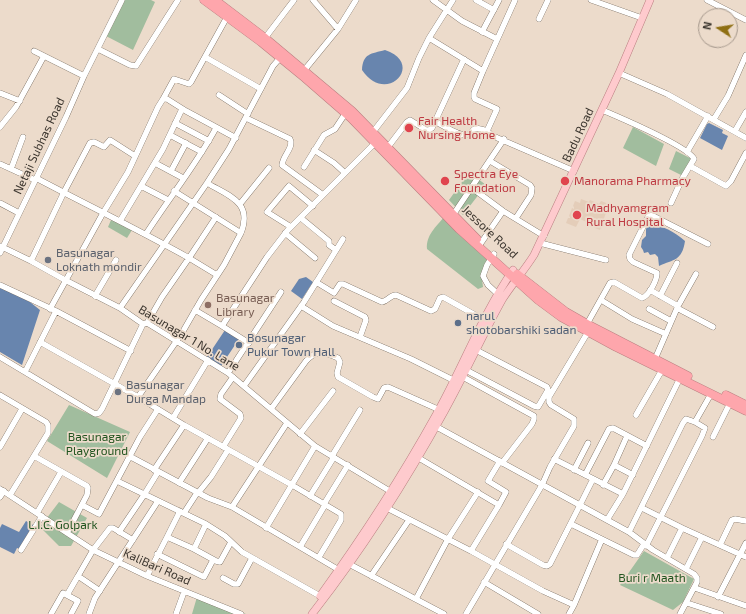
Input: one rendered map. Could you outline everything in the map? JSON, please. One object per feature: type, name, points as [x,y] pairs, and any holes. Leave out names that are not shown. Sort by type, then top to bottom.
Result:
[{"type":"highway","points":[[204,0],[280,58],[303,72],[427,193],[459,229],[493,256]]},
{"type":"highway","name":"Jessore Road","points":[[214,0],[265,38],[303,72],[352,111],[388,147],[427,193],[453,215],[514,275],[588,328],[662,370],[746,411]]},
{"type":"highway","name":"Jessore Road","points":[[588,328],[655,359],[746,405]]},
{"type":"main road","name":"Badu Road","points":[[487,321],[500,296],[514,275],[528,265],[544,236],[619,73],[650,0]]},
{"type":"main road","points":[[312,614],[349,564],[387,508],[393,493],[476,350],[487,321]]},
{"type":"main road","points":[[461,378],[487,321]]},
{"type":"main road","points":[[307,614],[417,457],[435,426],[442,410]]},
{"type":"street","name":"Netaji Subhas Road","points":[[0,253],[1,247],[36,179],[84,76],[122,0]]},
{"type":"street","points":[[98,49],[130,65],[136,66],[178,0]]},
{"type":"street","points":[[265,38],[294,0]]},
{"type":"street","points":[[313,0],[338,29]]},
{"type":"street","points":[[303,72],[338,29],[356,0]]},
{"type":"street","points":[[433,0],[482,32],[497,39]]},
{"type":"street","points":[[373,132],[407,88],[429,38],[453,0]]},
{"type":"street","points":[[476,0],[494,10]]},
{"type":"street","points":[[482,32],[499,0]]},
{"type":"street","points":[[487,131],[496,109],[475,99],[474,93],[515,0]]},
{"type":"street","points":[[539,19],[548,0]]},
{"type":"street","points":[[591,0],[642,18]]},
{"type":"street","points":[[707,0],[746,20]]},
{"type":"street","points":[[24,372],[40,342],[65,280],[128,172],[158,107],[174,79],[188,84],[227,17]]},
{"type":"street","points":[[429,38],[483,71]]},
{"type":"street","points":[[34,50],[84,76]]},
{"type":"street","points":[[687,152],[728,96],[746,55]]},
{"type":"street","points":[[0,127],[20,101],[44,56]]},
{"type":"street","points":[[205,56],[261,89]]},
{"type":"street","points":[[120,308],[207,183],[236,138],[272,66],[280,58]]},
{"type":"street","points":[[388,147],[410,120],[429,130],[436,122],[464,59]]},
{"type":"street","points":[[619,73],[668,94],[746,138]]},
{"type":"street","points":[[0,93],[20,101]]},
{"type":"street","points":[[219,95],[247,116],[290,139],[291,146],[282,161],[282,164],[323,195]]},
{"type":"street","points":[[163,99],[167,99],[182,109],[236,138]]},
{"type":"street","points":[[120,221],[170,136],[182,109]]},
{"type":"street","points":[[602,110],[632,123],[692,156],[694,159],[682,179],[671,203]]},
{"type":"street","points":[[735,131],[746,112]]},
{"type":"street","points":[[304,167],[324,135],[335,129],[345,114]]},
{"type":"street","points":[[436,122],[462,135],[469,134],[474,128],[477,127],[487,131],[493,136],[504,139],[574,171]]},
{"type":"street","points":[[175,123],[209,141]]},
{"type":"street","points":[[146,234],[202,152],[216,128]]},
{"type":"street","points":[[170,136],[202,152]]},
{"type":"street","points":[[11,169],[23,137]]},
{"type":"street","points":[[453,215],[504,139]]},
{"type":"street","points":[[31,261],[88,146],[92,142],[104,147],[110,140],[135,156]]},
{"type":"street","points":[[171,171],[186,143]]},
{"type":"street","points":[[222,326],[267,257],[285,233],[375,143]]},
{"type":"street","points":[[314,150],[334,162],[345,173]]},
{"type":"street","points":[[690,166],[726,186],[731,181],[746,153]]},
{"type":"street","points":[[490,161],[530,185],[532,188],[531,195],[516,218]]},
{"type":"street","points":[[155,163],[183,178]]},
{"type":"street","points":[[0,164],[64,192],[146,234],[217,275]]},
{"type":"street","points":[[240,204],[269,168]]},
{"type":"street","points":[[138,396],[177,341],[242,233],[245,220],[240,204],[207,183]]},
{"type":"street","points":[[141,186],[168,200]]},
{"type":"street","points":[[291,227],[267,212],[289,186],[313,206]]},
{"type":"street","points":[[472,188],[544,236]]},
{"type":"street","points":[[174,191],[242,233]]},
{"type":"street","points":[[0,203],[19,213]]},
{"type":"street","points":[[481,243],[503,210]]},
{"type":"street","points":[[466,614],[542,485],[554,459],[574,426],[574,419],[551,405],[548,402],[549,397],[588,328],[608,284],[612,282],[642,298],[647,296],[656,278],[657,273],[633,262],[629,256],[648,217],[650,215],[653,216],[708,244]]},
{"type":"street","points":[[0,357],[95,414],[99,413],[145,324],[216,216]]},
{"type":"street","points":[[301,218],[329,241],[329,245],[336,250]]},
{"type":"street","points":[[285,233],[315,258]]},
{"type":"street","points":[[244,386],[301,306],[343,239]]},
{"type":"street","points":[[540,243],[606,260]]},
{"type":"street","name":"Basunagar 1 No. Lane","points":[[1,247],[31,261],[120,308],[208,360],[231,375],[315,446],[393,493]]},
{"type":"street","points":[[493,256],[483,276],[488,285],[500,296]]},
{"type":"street","points":[[95,296],[116,260]]},
{"type":"street","points":[[660,296],[677,263]]},
{"type":"street","points":[[655,359],[677,307],[696,274]]},
{"type":"street","points":[[316,282],[334,293],[342,284],[382,302],[396,295],[431,311],[435,309],[440,298],[443,297],[487,321]]},
{"type":"street","points":[[0,285],[53,310],[130,351]]},
{"type":"street","points":[[650,290],[713,327]]},
{"type":"street","points":[[147,576],[157,554],[182,512],[211,477],[241,418],[240,414],[220,399],[221,394],[248,343],[281,292]]},
{"type":"street","points":[[601,300],[632,318],[666,334]]},
{"type":"street","points":[[334,301],[365,317],[366,320],[360,337]]},
{"type":"street","points":[[301,306],[333,326],[411,359],[538,407],[547,394],[547,387],[476,350]]},
{"type":"street","points":[[649,309],[671,321]]},
{"type":"street","points":[[195,310],[248,343]]},
{"type":"street","points":[[40,342],[138,396],[184,425],[292,485],[342,516],[319,557]]},
{"type":"street","points":[[272,409],[306,361],[316,353],[325,352],[338,358],[340,362],[337,373],[338,377],[372,397],[378,399],[384,388],[388,386],[442,410]]},
{"type":"street","points":[[173,418],[208,360]]},
{"type":"street","points":[[636,415],[662,370]]},
{"type":"street","points":[[461,378],[535,418],[488,481],[506,492],[471,551]]},
{"type":"street","points":[[607,520],[633,475],[680,378]]},
{"type":"street","points":[[300,434],[333,391]]},
{"type":"street","points":[[695,422],[711,394]]},
{"type":"street","points":[[0,395],[46,422],[48,425],[48,433],[10,495]]},
{"type":"street","points":[[713,437],[730,403]]},
{"type":"street","points":[[0,447],[22,409]]},
{"type":"street","points":[[82,505],[99,514],[140,438],[158,409]]},
{"type":"street","points":[[310,496],[360,410]]},
{"type":"street","points":[[571,524],[634,555],[637,555],[645,545],[660,517],[705,428],[686,419],[683,423],[629,532]]},
{"type":"street","points":[[232,507],[287,423]]},
{"type":"street","points":[[119,532],[144,494],[184,425]]},
{"type":"street","points":[[435,426],[629,532],[645,545],[686,569],[697,578],[697,582],[680,614]]},
{"type":"street","points":[[585,475],[609,429],[613,428],[647,446]]},
{"type":"street","points":[[603,485],[627,436]]},
{"type":"street","points":[[179,483],[208,438]]},
{"type":"street","points":[[574,470],[588,443]]},
{"type":"street","points":[[266,528],[315,446]]},
{"type":"street","points":[[34,456],[87,486],[88,488],[89,491],[67,533]]},
{"type":"street","points":[[131,457],[197,493],[232,507],[339,570]]},
{"type":"street","points":[[417,457],[499,505]]},
{"type":"street","points":[[554,459],[623,494]]},
{"type":"street","points":[[614,465],[633,475]]},
{"type":"street","points":[[300,547],[348,466]]},
{"type":"street","points":[[37,513],[61,472]]},
{"type":"street","points":[[506,544],[547,566],[550,564],[593,479]]},
{"type":"street","points":[[117,481],[206,524],[225,536],[242,552],[320,596]]},
{"type":"street","points":[[0,497],[2,490]]},
{"type":"street","name":"KaliBari Road","points":[[2,490],[93,550],[147,576],[241,614]]},
{"type":"street","points":[[416,599],[448,539],[478,492]]},
{"type":"street","points":[[89,614],[95,598],[158,501]]},
{"type":"street","points":[[387,508],[471,551],[543,591],[574,605]]},
{"type":"street","points":[[642,508],[746,557]]},
{"type":"street","points":[[21,550],[42,516]]},
{"type":"street","points":[[720,545],[732,520],[735,519],[746,521]]},
{"type":"street","points":[[371,576],[409,520]]},
{"type":"street","points":[[194,549],[206,524]]},
{"type":"street","points":[[67,595],[93,550],[110,528],[113,528],[133,540]]},
{"type":"street","points":[[667,558],[682,528]]},
{"type":"street","points":[[167,537],[220,562],[231,542]]},
{"type":"street","points":[[686,569],[702,537]]},
{"type":"street","points":[[569,614],[602,539]]},
{"type":"street","points":[[718,597],[746,543]]},
{"type":"street","points":[[157,554],[204,577],[213,560]]},
{"type":"street","points":[[223,578],[234,584],[238,584],[252,558]]},
{"type":"street","points":[[349,564],[444,614]]},
{"type":"street","points":[[78,576],[100,591]]},
{"type":"street","points":[[484,582],[538,614]]},
{"type":"street","points":[[695,588],[746,606]]},
{"type":"street","points":[[176,614],[184,592]]},
{"type":"street","points":[[51,614],[62,594],[78,601],[71,614]]},
{"type":"street","points":[[687,602],[721,614]]},
{"type":"shaded area","name":"Madhyamgram Rural Hospital","points":[[581,199],[589,202],[590,200],[599,204],[601,201],[609,204],[600,230],[590,226],[591,224],[580,219],[576,227],[566,223],[568,218],[570,218],[569,216],[572,208],[574,209],[573,206],[575,201],[580,203]]},
{"type":"green space","points":[[124,0],[151,0],[155,2],[133,50],[106,36]]},
{"type":"green space","points":[[633,127],[664,144],[656,166],[623,148]]},
{"type":"green space","points":[[676,151],[690,158],[690,162],[683,176],[669,169]]},
{"type":"green space","points":[[469,172],[486,185],[463,215],[449,200]]},
{"type":"green space","points":[[444,217],[489,259],[482,279],[483,287],[478,289],[427,249],[430,235]]},
{"type":"green space","points":[[111,220],[132,230],[127,238],[108,227]]},
{"type":"green space","name":"Basunagar Playground","points":[[69,405],[130,432],[107,478],[47,441]]},
{"type":"green space","name":"L.I.C. Golpark","points":[[59,502],[87,518],[71,546],[59,546],[40,527]]},
{"type":"green space","name":"Buri r Maath","points":[[644,551],[694,579],[683,602],[673,610],[620,585]]},
{"type":"green space","points":[[197,597],[246,614],[192,614]]},
{"type":"water","points":[[385,50],[397,56],[402,64],[402,72],[398,79],[391,83],[381,84],[372,80],[362,70],[366,57]]},
{"type":"water","points":[[709,123],[723,130],[722,133],[728,136],[722,150],[700,138],[707,124]]},
{"type":"water","points":[[649,224],[668,230],[685,241],[684,248],[679,256],[659,266],[658,257],[655,254],[650,255],[648,252],[644,253],[641,247],[642,240],[646,236],[646,229]]},
{"type":"water","points":[[306,277],[313,282],[302,299],[291,291],[299,279]]},
{"type":"water","points":[[0,288],[25,298],[40,310],[22,365],[0,352]]},
{"type":"water","points":[[225,330],[239,339],[221,366],[207,357]]},
{"type":"water","points":[[26,521],[35,526],[20,549],[17,548],[14,554],[0,547],[0,528],[2,524],[19,532]]},
{"type":"place","name":"Fair Health Nursing Home","points":[[409,128]]},
{"type":"place","name":"Spectra Eye Foundation","points":[[445,181]]},
{"type":"place","name":"Manorama Pharmacy","points":[[565,181]]},
{"type":"place","name":"Madhyamgram Rural Hospital","points":[[577,215]]},
{"type":"place","name":"Basunagar Loknath mondir","points":[[48,260]]},
{"type":"place","name":"Basunagar Library","points":[[208,305]]},
{"type":"place","name":"narul shotobarshiki sadan","points":[[458,323]]},
{"type":"place","name":"Bosunagar Pukur Town Hall","points":[[239,345]]},
{"type":"place","name":"Basunagar Durga Mandap","points":[[118,392]]}]
